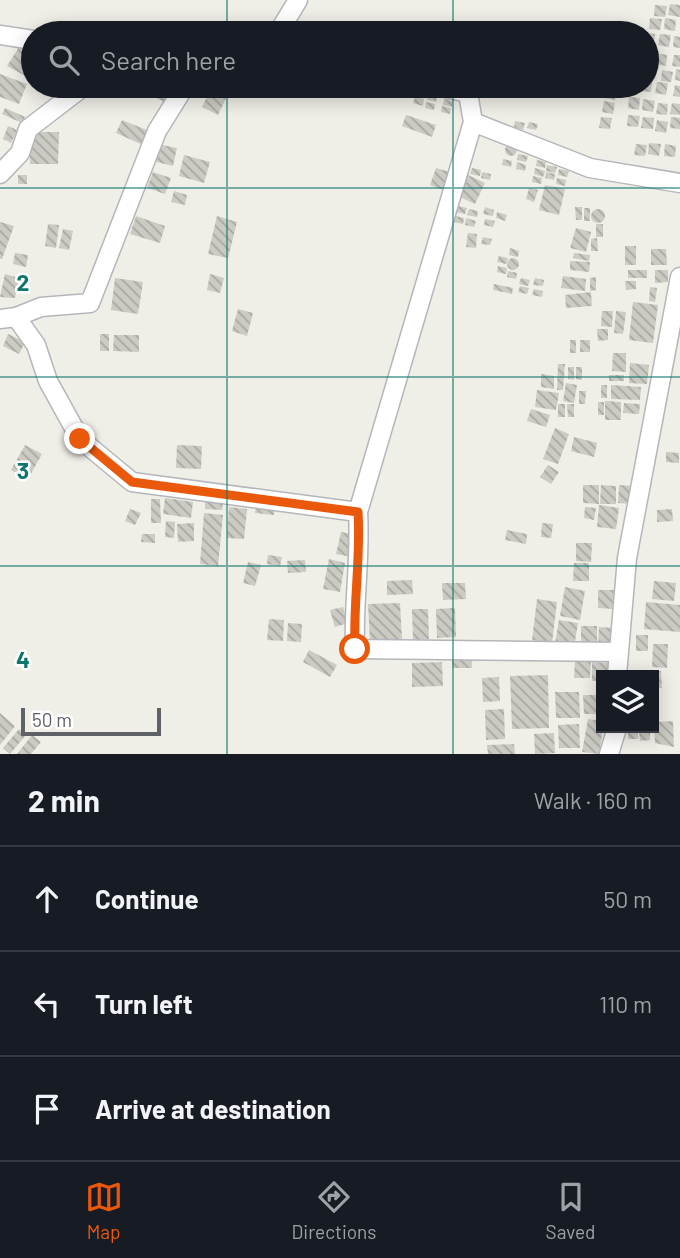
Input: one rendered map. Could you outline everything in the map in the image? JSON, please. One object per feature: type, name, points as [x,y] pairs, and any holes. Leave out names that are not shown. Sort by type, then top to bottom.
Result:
[{"type":"street","points":[[285,21],[298,0]]},
{"type":"street","points":[[0,35],[21,38]]},
{"type":"street","points":[[0,174],[20,153],[28,129],[68,98]]},
{"type":"street","points":[[178,98],[157,131],[90,303],[41,307],[8,318],[36,345],[48,381],[80,439],[132,482],[358,512]]},
{"type":"street","points":[[469,98],[473,122],[358,512],[360,550],[353,606],[355,649],[618,652]]},
{"type":"street","points":[[473,122],[590,168],[680,183]]},
{"type":"street","points":[[617,670],[627,558],[680,277]]},
{"type":"street","points":[[609,754],[615,733]]},
{"type":"building","points":[[670,4],[680,5],[680,17],[668,15]]},
{"type":"building","points":[[655,5],[667,6],[665,17],[654,16]]},
{"type":"building","points":[[650,18],[662,19],[660,30],[659,21],[650,21]]},
{"type":"building","points":[[665,18],[676,20],[675,31],[664,29]]},
{"type":"building","points":[[660,34],[671,35],[669,47],[659,45]]},
{"type":"building","points":[[674,36],[680,37],[680,48],[673,47]]},
{"type":"building","points":[[19,47],[21,48],[21,74],[7,66]]},
{"type":"building","points":[[659,54],[667,55],[666,66],[659,65]]},
{"type":"building","points":[[674,55],[680,55],[680,67],[672,66]]},
{"type":"building","points":[[676,69],[680,70],[680,81],[675,80]]},
{"type":"building","points":[[662,70],[673,72],[671,82],[661,81]]},
{"type":"building","points":[[0,74],[21,82],[19,104],[0,97]]},
{"type":"building","points":[[659,82],[668,83],[666,95],[659,94]]},
{"type":"building","points":[[675,85],[680,86],[680,97],[673,96]]},
{"type":"building","points":[[206,98],[226,98],[218,115],[202,107]]},
{"type":"building","points":[[415,98],[424,99],[423,106],[413,103]]},
{"type":"building","points":[[629,98],[640,98],[639,110],[628,108]]},
{"type":"building","points":[[444,99],[453,101],[452,107],[443,105]]},
{"type":"building","points":[[643,99],[655,101],[653,112],[642,110]]},
{"type":"building","points":[[604,101],[615,103],[613,114],[602,112]]},
{"type":"building","points":[[426,102],[435,104],[434,110],[425,108]]},
{"type":"building","points":[[658,103],[668,104],[667,115],[656,114]]},
{"type":"building","points":[[672,103],[680,104],[680,115],[670,114]]},
{"type":"building","points":[[442,106],[451,108],[450,114],[441,112]]},
{"type":"building","points":[[5,108],[25,117],[22,123],[2,114]]},
{"type":"building","points":[[406,115],[436,125],[432,137],[402,126]]},
{"type":"building","points":[[628,115],[640,116],[638,127],[627,126]]},
{"type":"building","points":[[601,117],[612,118],[610,129],[599,128]]},
{"type":"building","points":[[643,117],[654,118],[653,129],[641,128]]},
{"type":"building","points":[[671,117],[680,118],[680,129],[670,128]]},
{"type":"building","points":[[122,120],[149,131],[143,145],[116,133]]},
{"type":"building","points":[[657,120],[668,122],[666,133],[655,131]]},
{"type":"building","points":[[515,121],[525,123],[523,130],[514,127]]},
{"type":"building","points":[[529,122],[538,124],[536,130],[527,128]]},
{"type":"building","points":[[8,126],[17,130],[11,143],[3,139]]},
{"type":"building","points":[[30,132],[59,132],[58,164],[30,164]]},
{"type":"building","points":[[649,143],[661,144],[659,156],[648,154]]},
{"type":"building","points":[[157,144],[177,148],[173,166],[153,161]]},
{"type":"building","points":[[511,144],[517,150],[511,156],[505,150]]},
{"type":"building","points":[[636,144],[647,145],[645,156],[634,155]]},
{"type":"building","points":[[665,144],[676,146],[675,157],[664,156]]},
{"type":"building","points":[[518,154],[528,156],[526,162],[517,160]]},
{"type":"building","points":[[184,155],[210,162],[204,183],[179,176]]},
{"type":"building","points":[[503,159],[512,161],[511,167],[502,165]]},
{"type":"building","points":[[537,160],[546,162],[545,168],[536,166]]},
{"type":"building","points":[[517,162],[526,165],[525,171],[516,169]]},
{"type":"building","points":[[547,165],[557,167],[555,173],[546,171]]},
{"type":"building","points":[[436,168],[450,172],[444,190],[430,185]]},
{"type":"building","points":[[472,168],[481,170],[480,176],[470,174]]},
{"type":"building","points":[[535,168],[545,171],[543,177],[534,174]]},
{"type":"building","points":[[559,169],[569,171],[567,177],[558,175]]},
{"type":"building","points":[[153,172],[171,178],[165,194],[147,188]]},
{"type":"building","points":[[482,172],[491,174],[490,180],[481,178]]},
{"type":"building","points":[[546,172],[555,174],[554,180],[545,178]]},
{"type":"building","points":[[18,175],[27,175],[27,184],[18,184]]},
{"type":"building","points":[[468,175],[485,183],[475,204],[458,196]]},
{"type":"building","points":[[533,176],[542,178],[541,184],[532,182]]},
{"type":"building","points":[[557,178],[566,180],[565,186],[556,184]]},
{"type":"building","points":[[545,185],[565,189],[559,215],[539,210]]},
{"type":"building","points":[[529,188],[538,190],[534,202],[526,199]]},
{"type":"building","points":[[174,191],[187,195],[185,205],[171,202]]},
{"type":"building","points":[[458,206],[467,208],[465,214],[456,212]]},
{"type":"building","points":[[485,207],[494,210],[493,216],[483,214]]},
{"type":"building","points":[[575,207],[582,207],[582,220],[576,220]]},
{"type":"building","points":[[584,208],[590,208],[590,221],[584,221]]},
{"type":"building","points":[[469,209],[478,211],[477,217],[467,215]]},
{"type":"building","points":[[595,209],[601,209],[605,216],[601,223],[595,223],[591,219],[591,213]]},
{"type":"building","points":[[497,212],[507,215],[505,221],[496,218]]},
{"type":"building","points":[[136,216],[165,226],[160,243],[130,234]]},
{"type":"building","points":[[217,216],[237,222],[228,258],[208,254]]},
{"type":"building","points":[[455,216],[464,218],[463,224],[453,222]]},
{"type":"building","points":[[466,218],[476,221],[474,227],[465,225]]},
{"type":"building","points":[[485,219],[495,221],[493,227],[484,225]]},
{"type":"building","points":[[0,222],[14,226],[2,259],[0,259]]},
{"type":"building","points":[[48,224],[59,225],[56,248],[45,246]]},
{"type":"building","points":[[596,224],[603,224],[603,237],[596,237]]},
{"type":"building","points":[[576,228],[591,232],[586,252],[570,248]]},
{"type":"building","points":[[63,229],[73,231],[69,250],[59,248]]},
{"type":"building","points":[[468,233],[477,234],[476,248],[466,247]]},
{"type":"building","points":[[483,237],[492,239],[490,245],[481,244]]},
{"type":"building","points":[[597,238],[598,251],[591,251],[591,239]]},
{"type":"building","points":[[625,246],[636,246],[636,265],[625,265]]},
{"type":"building","points":[[510,248],[519,251],[518,257],[509,255]]},
{"type":"building","points":[[651,249],[666,249],[667,265],[651,265]]},
{"type":"building","points":[[15,253],[28,255],[26,267],[13,264]]},
{"type":"building","points":[[574,253],[590,255],[589,261],[573,258]]},
{"type":"building","points":[[499,256],[508,258],[506,264],[497,262]]},
{"type":"building","points":[[513,258],[519,264],[513,270],[507,264]]},
{"type":"building","points":[[570,261],[590,262],[589,272],[570,270]]},
{"type":"building","points":[[498,266],[507,268],[506,274],[497,272]]},
{"type":"building","points":[[628,270],[647,270],[647,278],[628,278]]},
{"type":"building","points":[[655,270],[668,270],[668,282],[655,283]]},
{"type":"building","points":[[508,271],[517,273],[516,279],[507,277]]},
{"type":"building","points":[[5,274],[19,278],[15,298],[0,297]]},
{"type":"building","points":[[210,274],[224,278],[220,293],[207,290]]},
{"type":"building","points":[[563,276],[586,279],[585,291],[561,288]]},
{"type":"building","points":[[596,277],[596,290],[590,291],[590,278]]},
{"type":"building","points":[[115,278],[143,282],[138,314],[111,310]]},
{"type":"building","points":[[521,278],[530,280],[528,286],[519,284]]},
{"type":"building","points":[[535,278],[544,280],[543,286],[533,285]]},
{"type":"building","points":[[625,281],[636,281],[636,289],[626,290]]},
{"type":"building","points":[[494,284],[513,288],[512,294],[493,290]]},
{"type":"building","points":[[520,286],[529,288],[527,294],[518,292]]},
{"type":"building","points":[[650,287],[657,288],[655,302],[649,301]]},
{"type":"building","points":[[534,289],[543,291],[542,297],[532,295]]},
{"type":"building","points":[[591,292],[592,306],[566,308],[565,295]]},
{"type":"building","points":[[633,302],[658,305],[653,343],[629,340]]},
{"type":"building","points":[[238,309],[253,313],[247,336],[232,331]]},
{"type":"building","points":[[602,311],[613,311],[612,327],[601,326]]},
{"type":"building","points":[[616,311],[626,312],[623,334],[614,333]]},
{"type":"building","points":[[597,329],[608,329],[608,340],[598,341]]},
{"type":"building","points":[[8,334],[25,342],[19,354],[3,346]]},
{"type":"building","points":[[100,334],[109,334],[109,351],[100,351]]},
{"type":"building","points":[[114,335],[139,335],[139,352],[113,351]]},
{"type":"building","points":[[570,340],[576,340],[576,353],[570,353]]},
{"type":"building","points":[[580,340],[590,340],[590,352],[580,352]]},
{"type":"building","points":[[613,353],[626,353],[626,372],[612,371]]},
{"type":"building","points":[[630,363],[649,365],[647,384],[629,383]]},
{"type":"building","points":[[558,364],[565,364],[563,390],[557,390]]},
{"type":"building","points":[[568,367],[574,367],[574,380],[568,379]]},
{"type":"building","points":[[576,367],[582,367],[582,380],[576,379]]},
{"type":"building","points":[[541,374],[554,376],[554,389],[541,387]]},
{"type":"building","points":[[609,375],[624,375],[624,381],[609,381]]},
{"type":"building","points":[[566,383],[577,385],[574,403],[563,401]]},
{"type":"building","points":[[601,385],[607,385],[607,398],[601,398]]},
{"type":"building","points":[[611,385],[641,387],[640,400],[611,399]]},
{"type":"building","points":[[537,390],[559,393],[556,410],[535,407]]},
{"type":"building","points":[[579,391],[586,391],[585,404],[579,404]]},
{"type":"building","points":[[605,401],[621,402],[621,420],[605,420]]},
{"type":"building","points":[[598,402],[604,402],[604,415],[598,415]]},
{"type":"building","points":[[624,403],[640,404],[639,414],[623,413]]},
{"type":"building","points":[[558,404],[565,404],[565,417],[558,417]]},
{"type":"building","points":[[567,404],[574,404],[574,417],[568,417]]},
{"type":"building","points":[[531,409],[550,415],[546,427],[527,421]]},
{"type":"building","points":[[555,428],[569,434],[558,464],[543,459]]},
{"type":"building","points":[[574,437],[597,443],[594,457],[571,451]]},
{"type":"building","points":[[25,445],[42,454],[28,479],[11,470]]},
{"type":"building","points":[[177,445],[202,446],[201,469],[176,468]]},
{"type":"building","points":[[666,452],[679,453],[679,463],[666,462]]},
{"type":"building","points":[[548,465],[559,472],[551,484],[540,477]]},
{"type":"building","points":[[583,485],[599,485],[599,504],[583,503]]},
{"type":"building","points":[[601,485],[616,486],[616,504],[600,504]]},
{"type":"building","points":[[619,485],[634,486],[634,504],[618,503]]},
{"type":"building","points":[[165,498],[193,502],[191,518],[163,514]]},
{"type":"building","points":[[151,499],[160,499],[161,523],[151,523]]},
{"type":"building","points":[[205,499],[223,500],[222,510],[205,509]]},
{"type":"building","points":[[599,505],[619,508],[616,529],[597,527]]},
{"type":"building","points":[[229,507],[247,509],[244,539],[227,538]]},
{"type":"building","points":[[256,507],[274,510],[274,515],[255,513]]},
{"type":"building","points":[[585,507],[596,508],[594,520],[584,518]]},
{"type":"building","points":[[130,509],[141,513],[135,525],[125,521]]},
{"type":"building","points":[[672,509],[673,521],[657,522],[657,510]]},
{"type":"building","points":[[204,513],[223,515],[218,566],[200,564]]},
{"type":"building","points":[[166,521],[175,522],[174,538],[165,537]]},
{"type":"building","points":[[194,523],[194,541],[178,542],[177,524]]},
{"type":"building","points":[[542,523],[553,524],[551,538],[541,537]]},
{"type":"building","points":[[507,530],[527,534],[526,544],[505,540]]},
{"type":"building","points":[[341,532],[357,535],[352,557],[336,554]]},
{"type":"building","points":[[142,534],[155,534],[155,543],[141,542]]},
{"type":"building","points":[[576,543],[592,543],[591,562],[576,561]]},
{"type":"building","points":[[268,555],[282,557],[280,566],[267,564]]},
{"type":"building","points":[[329,559],[345,563],[340,592],[323,589]]},
{"type":"building","points":[[305,560],[306,572],[288,573],[287,561]]},
{"type":"building","points":[[248,562],[261,565],[255,586],[243,583]]},
{"type":"building","points":[[574,563],[589,563],[589,581],[573,581]]},
{"type":"building","points":[[412,580],[413,594],[387,595],[387,581]]},
{"type":"building","points":[[654,581],[676,583],[674,601],[652,599]]},
{"type":"building","points":[[442,583],[465,583],[466,599],[443,600]]},
{"type":"building","points":[[565,587],[585,591],[580,620],[560,616]]},
{"type":"building","points":[[598,590],[614,590],[613,609],[598,608]]},
{"type":"building","points":[[537,599],[557,602],[552,643],[532,640]]},
{"type":"building","points":[[646,602],[680,605],[680,632],[644,629]]},
{"type":"building","points":[[400,603],[402,639],[370,640],[368,604]]},
{"type":"building","points":[[343,607],[348,623],[335,627],[330,610]]},
{"type":"building","points":[[455,608],[456,637],[437,638],[436,609]]},
{"type":"building","points":[[412,609],[428,609],[429,639],[413,640]]},
{"type":"building","points":[[269,619],[284,620],[283,641],[267,640]]},
{"type":"building","points":[[559,620],[578,623],[574,647],[555,644]]},
{"type":"building","points":[[288,623],[302,624],[301,642],[287,641]]},
{"type":"building","points":[[581,626],[597,626],[597,644],[581,644]]},
{"type":"building","points":[[599,627],[614,628],[614,646],[598,645]]},
{"type":"building","points":[[636,635],[648,635],[648,651],[636,651]]},
{"type":"building","points":[[653,644],[668,644],[667,668],[652,667]]},
{"type":"building","points":[[309,650],[337,665],[330,677],[303,662]]},
{"type":"building","points":[[471,655],[472,668],[452,668],[452,656]]},
{"type":"building","points":[[575,660],[591,660],[590,678],[574,678]]},
{"type":"building","points":[[442,662],[443,686],[412,687],[412,663]]},
{"type":"building","points":[[592,662],[608,663],[608,670],[596,670],[596,681],[592,681]]},
{"type":"building","points":[[659,671],[661,671],[662,688],[659,688]]},
{"type":"building","points":[[548,675],[549,728],[512,729],[510,676]]},
{"type":"building","points":[[499,677],[500,701],[483,702],[482,678]]},
{"type":"building","points":[[555,692],[579,692],[580,718],[556,718]]},
{"type":"building","points":[[583,695],[596,695],[596,714],[584,714]]},
{"type":"building","points":[[504,709],[505,739],[486,740],[485,710]]},
{"type":"building","points":[[0,713],[15,726],[0,745]]},
{"type":"building","points":[[588,719],[596,720],[596,733],[602,733],[599,754],[582,752]]},
{"type":"building","points":[[673,721],[674,747],[655,743],[655,733],[659,733],[659,722]]},
{"type":"building","points":[[579,724],[580,748],[559,748],[558,725]]},
{"type":"building","points":[[19,729],[26,735],[10,754],[3,748]]},
{"type":"building","points":[[554,733],[555,753],[535,754],[534,734]]},
{"type":"building","points":[[628,733],[638,733],[638,739],[628,739]]},
{"type":"building","points":[[639,733],[650,733],[650,740],[640,741]]},
{"type":"building","points":[[32,735],[41,742],[31,754],[17,754]]},
{"type":"building","points":[[514,744],[515,754],[488,754],[487,745]]},
{"type":"route","points":[[80,439],[132,482],[358,512],[360,550],[353,606],[355,649]]}]
